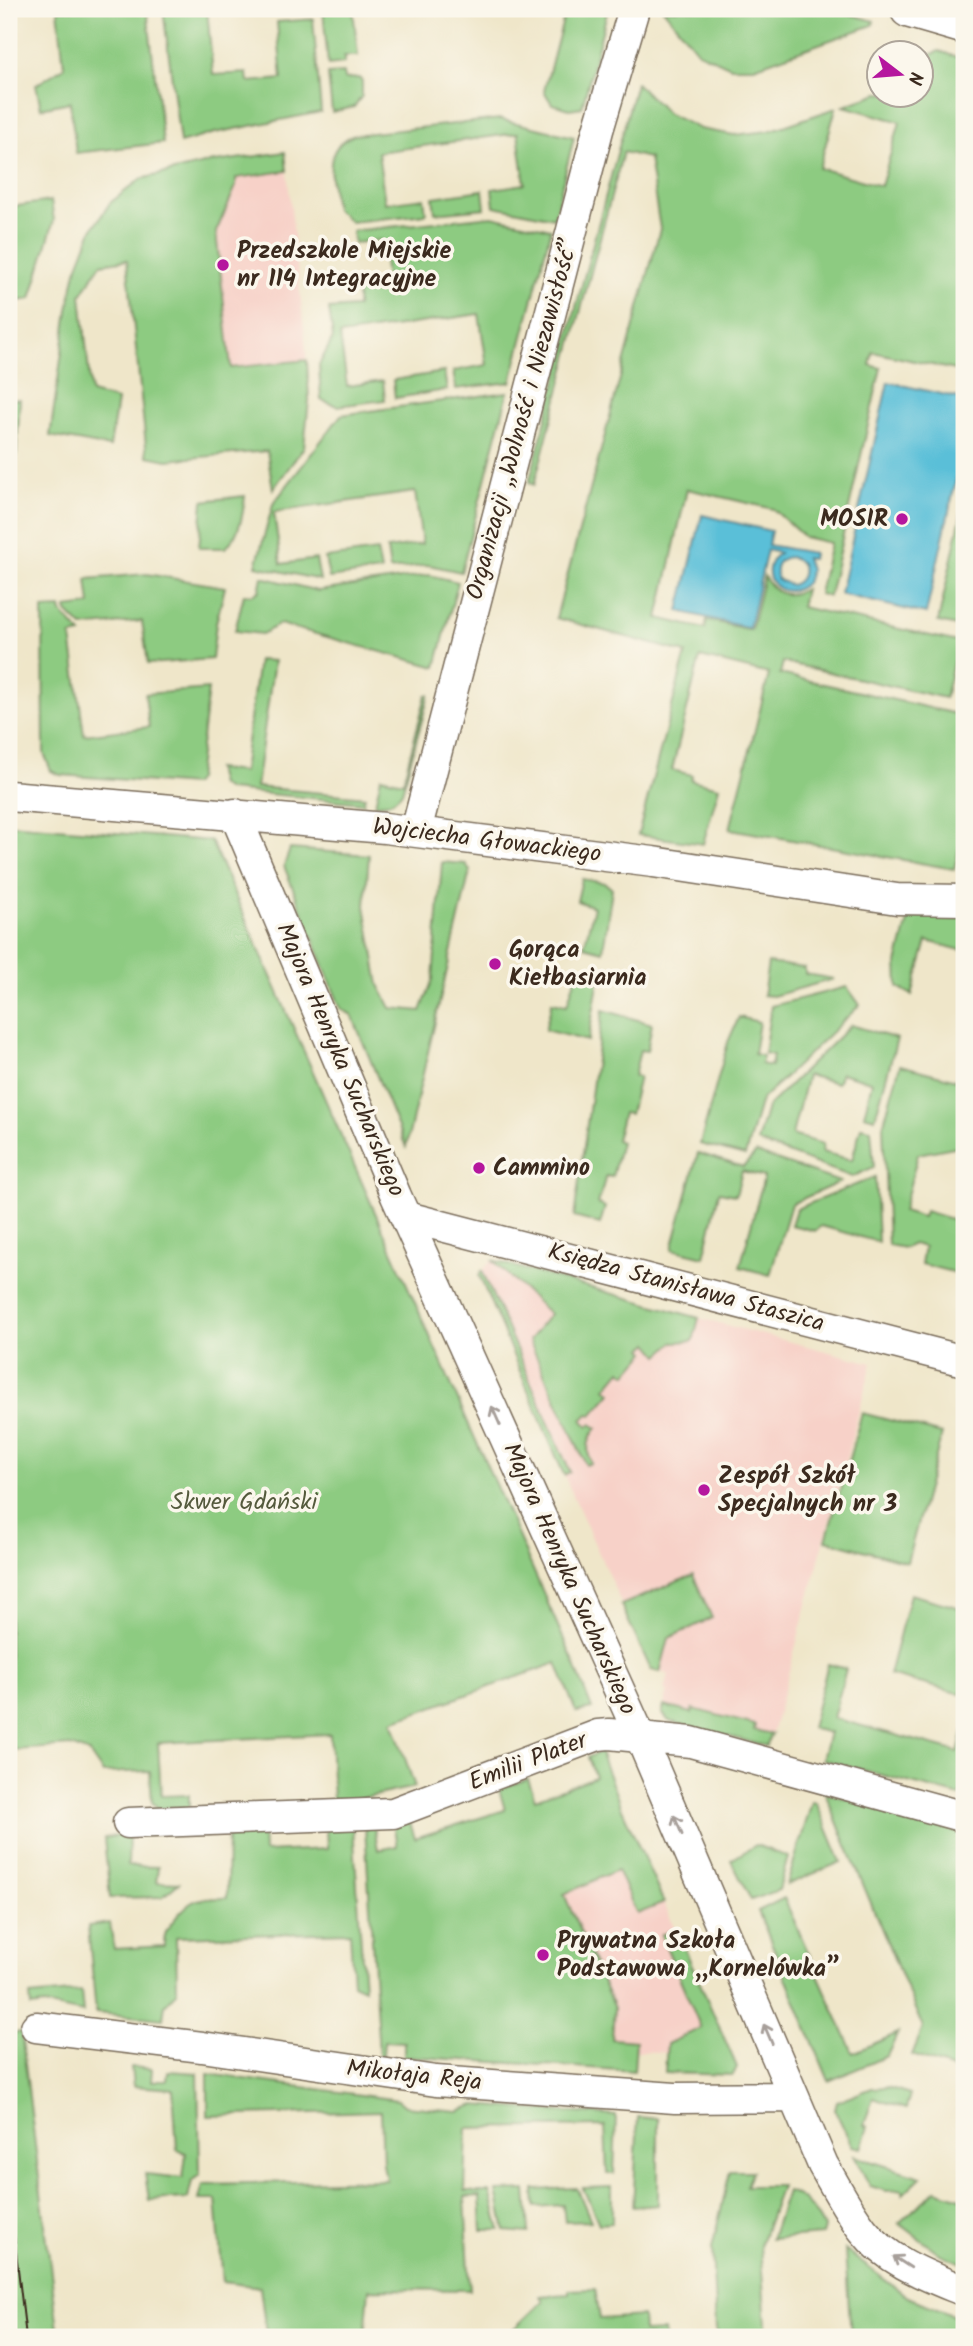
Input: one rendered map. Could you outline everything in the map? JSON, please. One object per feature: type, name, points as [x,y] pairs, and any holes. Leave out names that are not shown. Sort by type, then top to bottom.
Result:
[{"type":"street","name":"Organizacji „Wolność i Niezawisłość”","points":[[416,831],[595,142],[634,9]]},
{"type":"street","points":[[909,9],[964,25]]},
{"type":"street","name":"Wojciecha Głowackiego","points":[[9,796],[416,831],[653,862],[897,899],[964,900]]},
{"type":"street","name":"Majora Henryka Sucharskiego","points":[[234,814],[407,1217],[640,1736],[824,2165],[863,2231],[884,2251],[911,2268],[964,2291]]},
{"type":"street","name":"Księdza Stanisława Staszica","points":[[407,1217],[964,1361]]},
{"type":"street","name":"Emilii Plater","points":[[128,1823],[393,1813],[598,1735],[640,1736],[691,1742],[964,1817]]},
{"type":"street","name":"Mikołaja Reja","points":[[36,2027],[202,2047],[436,2081],[675,2098],[794,2097]]},
{"type":"shaded area","name":"Przedszkole Miejskie nr 114 Integracyjne","points":[[287,171],[309,400],[303,449],[167,460],[142,192]]},
{"type":"shaded area","name":"Zespół Szkół Specjalnych nr 3","points":[[492,1260],[872,1363],[772,1734],[754,1730],[755,1725],[664,1706],[668,1691],[664,1690],[668,1674],[651,1670],[479,1275]]},
{"type":"shaded area","name":"Prywatna Szkoła Podstawowa „Kornelówka”","points":[[619,1802],[723,2037],[687,2054],[406,2036]]},
{"type":"green space","points":[[58,9],[147,9],[163,143],[76,153],[70,102],[41,108],[36,85],[64,67]]},
{"type":"green space","points":[[163,9],[207,9],[213,75],[247,73],[248,82],[282,79],[277,22],[313,19],[321,112],[215,133],[180,143]]},
{"type":"green space","points":[[323,9],[353,9],[358,56],[344,56],[344,63],[328,65]]},
{"type":"green space","points":[[566,9],[608,9],[582,107],[569,109],[552,104],[544,91]]},
{"type":"green space","points":[[663,9],[831,9],[874,21],[873,25],[754,67],[731,67],[698,52]]},
{"type":"green space","points":[[939,51],[964,59],[964,372],[873,352],[870,365],[881,368],[829,596],[819,594],[830,543],[804,537],[773,509],[687,489],[658,618],[705,629],[707,620],[751,630],[764,576],[772,587],[781,593],[792,594],[805,589],[801,607],[958,642],[945,698],[783,662],[780,674],[961,715],[964,704],[964,830],[954,869],[730,829],[769,674],[700,657],[672,770],[692,775],[691,780],[719,787],[703,844],[638,835],[686,653],[556,618],[660,229],[649,158],[623,152],[534,485],[529,483],[636,83],[668,114],[700,129],[734,135],[769,131],[836,108],[819,168],[881,186],[900,122],[844,106],[864,98],[864,108],[934,108],[934,53]]},
{"type":"green space","points":[[344,73],[345,79],[359,78],[362,81],[362,96],[354,107],[332,112],[328,74]]},
{"type":"green space","points":[[500,119],[574,137],[554,218],[494,206],[492,189],[525,184],[518,133],[378,152],[385,203],[424,198],[426,214],[351,222],[335,209],[331,177],[332,157],[343,141],[354,135]]},
{"type":"green space","name":"Przedszkole Miejskie nr 114 Integracyjne","points":[[285,152],[287,171],[236,178],[236,186],[216,232],[231,368],[307,360],[309,400],[304,447],[273,489],[267,451],[167,460],[147,456],[127,260],[101,264],[81,295],[91,393],[117,400],[110,447],[50,436],[76,271],[92,230],[110,203],[141,179],[208,163]]},
{"type":"green space","points":[[483,190],[485,208],[435,213],[433,197]]},
{"type":"green space","points":[[51,201],[54,220],[31,299],[9,302],[9,207]]},
{"type":"green space","points":[[492,216],[551,229],[511,382],[456,389],[453,371],[487,365],[479,314],[340,335],[347,386],[383,381],[385,400],[337,406],[321,400],[319,365],[333,338],[329,309],[357,307],[358,284],[386,281],[382,240],[354,243],[352,231]]},
{"type":"green space","points":[[444,372],[447,390],[395,398],[393,380]]},
{"type":"green space","points":[[508,392],[461,572],[429,565],[390,570],[387,549],[422,544],[415,492],[274,512],[281,564],[316,559],[320,580],[256,566],[273,504],[341,415]]},
{"type":"green space","points":[[20,399],[14,493],[9,494],[9,400]]},
{"type":"green space","points":[[245,496],[240,524],[230,543],[225,548],[199,548],[203,501]]},
{"type":"green space","points":[[964,502],[964,617],[962,627],[938,622]]},
{"type":"green space","points":[[377,551],[381,571],[329,578],[325,558]]},
{"type":"green space","points":[[147,574],[225,587],[216,623],[212,659],[148,664],[142,621],[82,627],[67,612],[66,608],[90,605],[87,579]]},
{"type":"green space","points":[[429,575],[458,582],[436,667],[280,624],[262,634],[235,631],[244,594],[252,595],[259,591],[262,577],[318,591]]},
{"type":"green space","points":[[61,608],[62,613],[81,634],[71,636],[84,735],[149,727],[145,694],[208,689],[197,779],[193,785],[60,775],[51,771],[44,753],[43,609]]},
{"type":"green space","points":[[258,660],[274,661],[256,787],[365,797],[363,803],[228,790],[220,785],[216,769],[243,772]]},
{"type":"green space","points":[[426,695],[429,695],[402,792],[390,802],[375,804],[381,777],[403,782]]},
{"type":"green space","name":"Skwer Gdański","points":[[9,824],[211,841],[572,1658],[592,1709],[576,1712],[557,1663],[392,1721],[415,1787],[358,1799],[333,1801],[330,1734],[158,1743],[161,1796],[189,1795],[189,1807],[158,1808],[152,1802],[150,1771],[103,1773],[89,1753],[71,1746],[15,1750],[9,1741]]},
{"type":"green space","points":[[290,849],[369,855],[365,906],[379,985],[391,1008],[421,1011],[433,979],[442,862],[466,864],[470,871],[406,1147],[352,1015],[341,1009],[284,866]]},
{"type":"green space","points":[[582,879],[605,883],[612,889],[603,951],[584,946],[594,907],[577,901]]},
{"type":"green space","points":[[910,913],[964,914],[964,951],[927,941],[912,995],[898,987],[897,963]]},
{"type":"green space","points":[[768,963],[805,968],[805,974],[834,979],[773,996],[763,995]]},
{"type":"green space","points":[[579,966],[600,973],[588,1041],[545,1030],[552,1002],[567,1005]]},
{"type":"green space","points":[[847,987],[860,1005],[761,1100],[745,1156],[700,1144],[728,1042],[739,1017],[759,1022],[754,1054],[763,1056],[761,1064],[771,1066],[773,1055],[764,1053],[771,1006]]},
{"type":"green space","points":[[603,1010],[652,1024],[647,1051],[640,1050],[634,1076],[639,1077],[630,1114],[623,1113],[616,1140],[621,1142],[612,1177],[606,1176],[598,1204],[605,1207],[600,1224],[574,1217]]},
{"type":"green space","points":[[851,1025],[897,1039],[875,1118],[864,1115],[872,1082],[841,1073],[837,1083],[807,1075],[792,1135],[823,1144],[822,1152],[852,1160],[861,1127],[871,1129],[874,1167],[852,1177],[757,1142],[767,1107]]},
{"type":"green space","points":[[900,1065],[964,1082],[964,1145],[918,1154],[903,1211],[923,1217],[925,1211],[964,1223],[964,1275],[921,1264],[924,1247],[913,1244],[904,1248],[888,1245],[883,1126]]},
{"type":"green space","points":[[698,1153],[743,1167],[756,1153],[840,1182],[791,1204],[770,1275],[740,1267],[764,1177],[742,1171],[736,1195],[719,1192],[704,1257],[672,1249]]},
{"type":"green space","points":[[875,1177],[878,1242],[821,1226],[815,1231],[791,1225],[796,1209]]},
{"type":"green space","points":[[492,1260],[699,1318],[693,1341],[674,1342],[659,1355],[649,1343],[643,1349],[646,1352],[627,1374],[621,1370],[606,1388],[611,1393],[592,1415],[588,1414],[582,1420],[588,1426],[591,1424],[597,1428],[588,1444],[591,1463],[586,1465],[529,1340],[550,1314]]},
{"type":"green space","points":[[482,1271],[570,1472],[564,1475],[479,1275]]},
{"type":"green space","points":[[862,1413],[942,1434],[907,1562],[826,1540]]},
{"type":"green space","points":[[693,1575],[712,1618],[669,1638],[660,1672],[651,1670],[621,1605]]},
{"type":"green space","points":[[910,1594],[964,1609],[964,1682],[961,1694],[889,1675]]},
{"type":"green space","points":[[828,1664],[846,1669],[833,1718],[958,1752],[964,1729],[964,1779],[960,1796],[822,1759],[829,1733],[811,1728]]},
{"type":"green space","points":[[664,1706],[692,1713],[693,1709],[755,1725],[754,1730],[772,1734],[766,1746],[669,1721],[662,1713]]},
{"type":"green space","name":"Prywatna Szkoła Podstawowa „Kornelówka”","points":[[600,1752],[664,1903],[637,1914],[617,1870],[564,1894],[614,2008],[612,2039],[636,2041],[634,2071],[404,2056],[404,2042],[384,2041],[383,2055],[379,2055],[365,1827],[374,1825],[378,1850],[397,1846],[393,1822],[408,1817],[415,1838],[505,1810],[499,1789],[528,1779],[535,1799],[595,1777],[588,1757]]},
{"type":"green space","points":[[825,1793],[964,1830],[964,2073],[912,2055],[923,2028]]},
{"type":"green space","points":[[812,1802],[816,1802],[841,1862],[787,1885]]},
{"type":"green space","points":[[353,1826],[364,1989],[353,1984],[350,1932],[176,1937],[177,1991],[165,2005],[163,2019],[96,2013],[88,1926],[110,1923],[114,1949],[164,1946],[167,1930],[191,1903],[202,1899],[227,1898],[228,1831],[263,1830],[264,1852],[327,1849],[326,1827]]},
{"type":"green space","points":[[129,1834],[128,1866],[158,1867],[156,1882],[179,1883],[162,1897],[110,1898],[104,1838]]},
{"type":"green space","points":[[756,1845],[788,1857],[779,1890],[751,1900],[731,1860]]},
{"type":"green space","points":[[784,1898],[853,2053],[898,2033],[887,2056],[829,2081],[758,1911]]},
{"type":"green space","points":[[676,1929],[737,2067],[733,2075],[665,2073],[667,2044],[701,2028],[661,1935]]},
{"type":"green space","points":[[81,1991],[83,2013],[44,2005],[31,2007],[30,1996]]},
{"type":"green space","points":[[21,2032],[59,2337],[9,2337],[9,2033]]},
{"type":"green space","points":[[131,2067],[152,2069],[151,2081],[167,2081],[168,2071],[198,2073],[200,2174],[192,2181],[188,2198],[149,2200],[145,2174],[183,2178],[186,2153],[177,2150],[173,2089],[133,2086]]},
{"type":"green space","points":[[208,2074],[398,2100],[405,2106],[458,2111],[475,2105],[616,2116],[614,2174],[607,2174],[605,2126],[467,2128],[465,2192],[490,2192],[500,2230],[482,2230],[480,2196],[465,2197],[470,2290],[369,2289],[365,2337],[287,2337],[286,2332],[266,2333],[260,2287],[223,2282],[216,2200],[199,2200],[203,2184],[386,2180],[381,2111],[208,2116]]},
{"type":"green space","points":[[887,2087],[910,2094],[906,2109],[873,2098],[864,2125],[868,2127],[861,2148],[852,2146],[835,2110],[837,2102],[872,2088]]},
{"type":"green space","points":[[638,2117],[658,2119],[658,2205],[633,2207]]},
{"type":"green space","points":[[854,2156],[921,2177],[903,2194],[901,2190],[886,2191],[870,2186]]},
{"type":"green space","points":[[730,2171],[752,2171],[746,2186],[781,2186],[760,2246],[767,2337],[724,2337],[718,2335],[716,2329],[712,2248]]},
{"type":"green space","points":[[612,2187],[612,2221],[599,2224],[583,2188]]},
{"type":"green space","points":[[577,2188],[591,2221],[565,2222],[563,2205],[535,2207],[534,2190]]},
{"type":"green space","points":[[526,2190],[529,2233],[505,2231],[497,2191]]},
{"type":"green space","points":[[936,2190],[964,2199],[964,2264],[940,2254],[899,2223]]},
{"type":"green space","points":[[787,2191],[805,2201],[814,2211],[824,2228],[822,2235],[771,2239]]},
{"type":"green space","points":[[845,2250],[908,2297],[964,2320],[964,2337],[851,2337]]},
{"type":"green space","points":[[595,2289],[600,2319],[642,2316],[643,2332],[664,2331],[665,2337],[505,2337],[543,2301],[540,2296],[569,2294],[569,2290]]},
{"type":"water","name":"MOSIR","points":[[888,382],[964,399],[964,444],[926,614],[840,594]]},
{"type":"water","points":[[702,515],[771,531],[768,545],[813,553],[812,559],[806,558],[810,570],[806,583],[788,591],[780,589],[770,577],[772,561],[779,553],[767,550],[749,628],[679,611]],"holes":[[[790,557],[801,563],[802,574],[797,582],[791,585],[778,580],[776,568],[782,559]]]},
{"type":"tram line","points":[[9,2192],[26,2337]]},
{"type":"place","name":"Przedszkole Miejskie nr 114 Integracyjne","points":[[223,265]]},
{"type":"place","name":"MOSIR","points":[[902,519]]},
{"type":"place","name":"Gorąca Kiełbasiarnia","points":[[495,964]]},
{"type":"place","name":"Cammino","points":[[479,1168]]},
{"type":"place","name":"Zespół Szkół Specjalnych nr 3","points":[[704,1490]]},
{"type":"place","name":"Prywatna Szkoła Podstawowa „Kornelówka”","points":[[543,1955]]}]
